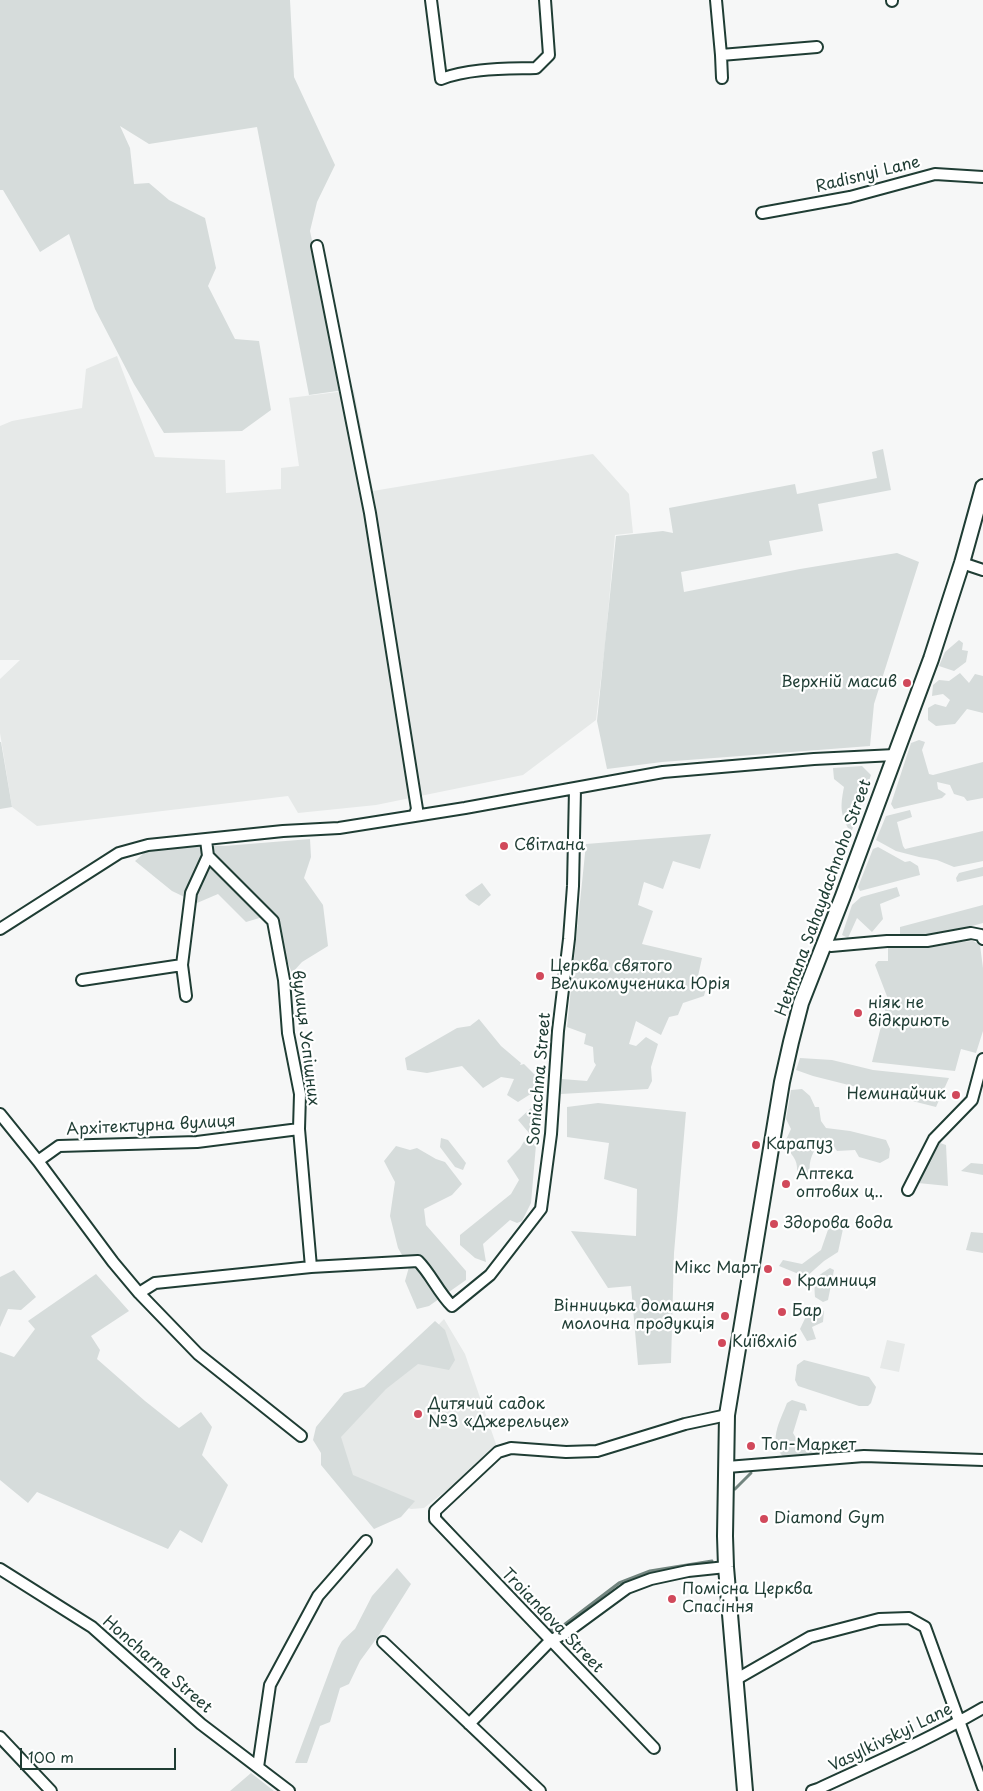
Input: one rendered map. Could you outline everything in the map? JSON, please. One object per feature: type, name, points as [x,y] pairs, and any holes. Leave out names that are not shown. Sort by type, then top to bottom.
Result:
[{"type":"main road","name":"Hetmana Sahaydachnoho Street","points":[[745,1791],[726,1566],[727,1415],[782,1082],[801,1003],[843,896],[930,659],[962,563],[983,487]]},
{"type":"street","points":[[431,0],[441,79],[452,75],[494,70],[536,68],[549,55],[545,0]]},
{"type":"street","points":[[716,0],[722,78]]},
{"type":"street","points":[[721,55],[817,47]]},
{"type":"street","name":"Radisnyi Lane","points":[[762,213],[850,197],[935,174],[983,177]]},
{"type":"street","points":[[317,246],[370,513],[417,809],[414,816]]},
{"type":"street","points":[[962,563],[983,570]]},
{"type":"street","points":[[0,929],[119,853],[148,845],[282,831],[339,828],[575,789],[663,772],[814,759],[894,755]]},
{"type":"street","name":"Soniachna Street","points":[[311,1267],[418,1261],[426,1269],[442,1295],[452,1306],[490,1275],[541,1209],[551,1134],[558,1031],[569,939],[573,886],[575,789]]},
{"type":"street","points":[[186,996],[182,965],[191,893],[208,856],[206,840]]},
{"type":"street","name":"вулиця Успішних","points":[[208,856],[273,922],[284,980],[288,1033],[294,1055],[300,1094],[299,1129],[311,1267]]},
{"type":"street","points":[[823,944],[831,946],[927,940],[970,933],[982,935]]},
{"type":"street","points":[[82,980],[182,965]]},
{"type":"street","points":[[908,1190],[934,1139],[972,1100],[983,1059]]},
{"type":"street","points":[[0,1114],[38,1161],[113,1262],[139,1293],[198,1354],[301,1436]]},
{"type":"street","name":"Архітектурна вулиця","points":[[38,1161],[59,1146],[197,1142],[299,1129]]},
{"type":"street","points":[[139,1293],[155,1283],[311,1267]]},
{"type":"street","name":"Troiandova Street","points":[[654,1748],[435,1519],[435,1511],[498,1452],[512,1448],[566,1452],[597,1451],[685,1424],[727,1415]]},
{"type":"street","points":[[727,1467],[864,1456],[983,1460]]},
{"type":"street","points":[[258,1767],[270,1684],[318,1596],[366,1541]]},
{"type":"street","points":[[469,1724],[550,1641],[567,1632],[627,1588],[651,1579],[688,1571],[726,1566]]},
{"type":"street","name":"Honcharna Street","points":[[0,1569],[92,1627],[201,1724],[289,1791]]},
{"type":"street","points":[[735,1680],[810,1637],[879,1619],[909,1618],[925,1627],[983,1787]]},
{"type":"street","points":[[383,1642],[540,1791]]},
{"type":"street","name":"Vasylkivskyi Lane","points":[[812,1791],[818,1790],[960,1722],[983,1708]]},
{"type":"street","points":[[0,1737],[51,1791]]},
{"type":"shaded area","points":[[0,0],[290,0],[294,77],[335,165],[317,202],[310,231],[344,390],[309,395],[257,127],[149,144],[120,126],[130,148],[134,184],[149,183],[169,200],[205,218],[216,268],[208,286],[235,339],[259,341],[271,410],[242,431],[164,433],[134,384],[95,309],[69,234],[40,252],[3,190],[0,190]]},
{"type":"shaded area","points":[[117,356],[155,457],[225,460],[226,493],[281,489],[281,468],[299,466],[289,398],[354,390],[373,491],[593,454],[629,494],[633,533],[615,535],[596,720],[523,775],[376,805],[298,813],[288,796],[37,826],[12,807],[0,733],[0,679],[20,660],[0,660],[0,426],[12,421],[82,408],[86,369]]},
{"type":"shaded area","points":[[883,449],[891,490],[818,504],[823,531],[769,541],[772,555],[681,572],[684,592],[800,569],[897,553],[919,562],[874,704],[870,746],[662,762],[607,769],[597,721],[616,536],[663,531],[673,533],[669,508],[795,484],[797,494],[877,478],[872,452]]},
{"type":"shaded area","points":[[959,640],[963,643],[962,650],[968,651],[966,662],[954,671],[939,666],[945,652]]},
{"type":"shaded area","points":[[960,673],[969,683],[975,674],[983,676],[983,713],[967,709],[955,724],[936,726],[928,720],[928,708],[935,704],[946,707],[950,700],[943,694],[932,696],[933,685],[939,680],[949,681]]},
{"type":"shaded area","points":[[919,740],[925,742],[922,750],[929,774],[933,775],[983,762],[983,798],[967,801],[964,797],[954,794],[950,785],[937,782],[938,789],[946,794],[942,798],[894,809],[891,804],[911,743]]},
{"type":"shaded area","points":[[0,742],[12,807],[0,809]]},
{"type":"shaded area","points":[[862,766],[871,775],[851,833],[842,811],[844,787],[834,779],[833,768]]},
{"type":"shaded area","points":[[910,810],[912,817],[897,822],[905,849],[983,831],[983,861],[954,867],[937,860],[896,851],[876,840],[886,816]]},
{"type":"shaded area","points":[[711,834],[700,869],[673,861],[663,889],[644,882],[638,905],[653,911],[642,944],[702,958],[696,985],[706,988],[704,996],[683,1003],[678,1015],[669,1017],[661,1035],[636,1021],[629,1044],[636,1046],[646,1037],[658,1044],[651,1067],[652,1081],[648,1089],[561,1094],[562,1079],[587,1081],[596,1065],[593,1047],[584,1044],[586,1034],[567,1027],[586,844]]},
{"type":"shaded area","points":[[310,839],[311,857],[304,878],[323,905],[328,946],[302,962],[292,973],[273,914],[246,922],[218,894],[197,903],[172,891],[135,861],[145,852],[193,845],[224,846]]},
{"type":"shaded area","points":[[878,847],[905,862],[910,861],[918,866],[920,875],[860,891],[858,887],[873,849]]},
{"type":"shaded area","points":[[983,867],[983,876],[957,882],[956,878],[959,873]]},
{"type":"shaded area","points":[[482,883],[491,895],[479,906],[465,895]]},
{"type":"shaded area","points":[[897,887],[900,896],[880,904],[883,919],[872,932],[857,918],[848,938],[842,935],[852,905],[861,897]]},
{"type":"shaded area","points":[[983,905],[983,923],[939,935],[900,935],[900,927]]},
{"type":"shaded area","points":[[973,941],[980,945],[983,968],[983,1031],[976,1053],[961,1049],[955,1071],[872,1062],[888,999],[875,965],[878,961],[888,961],[888,948]]},
{"type":"shaded area","points":[[479,1019],[501,1046],[521,1063],[520,1065],[524,1064],[541,1081],[537,1090],[518,1102],[507,1095],[514,1079],[501,1077],[483,1088],[462,1066],[427,1073],[407,1070],[405,1058],[457,1028],[470,1026]]},
{"type":"shaded area","points":[[800,1058],[832,1060],[873,1070],[949,1078],[936,1107],[796,1070]]},
{"type":"shaded area","points":[[802,1089],[810,1096],[815,1107],[819,1107],[821,1121],[826,1128],[850,1131],[886,1140],[890,1149],[889,1158],[880,1163],[859,1157],[855,1150],[837,1151],[830,1141],[822,1140],[812,1156],[810,1174],[802,1176],[797,1171],[793,1157],[783,1146],[791,1129],[786,1119],[791,1090]]},
{"type":"shaded area","points":[[598,1103],[686,1112],[674,1253],[671,1363],[638,1365],[631,1286],[608,1288],[571,1231],[636,1236],[637,1189],[604,1179],[609,1143],[567,1137],[567,1107]]},
{"type":"shaded area","points":[[531,1108],[539,1110],[531,1203],[522,1221],[517,1223],[510,1220],[483,1244],[486,1262],[475,1258],[460,1245],[460,1235],[511,1194],[519,1180],[507,1161],[520,1148],[529,1133],[518,1120]]},
{"type":"shaded area","points":[[441,1138],[448,1140],[466,1163],[463,1170],[455,1167],[440,1147]]},
{"type":"shaded area","points":[[940,1143],[946,1145],[948,1186],[918,1183]]},
{"type":"shaded area","points":[[396,1146],[410,1150],[417,1148],[445,1162],[462,1184],[452,1195],[424,1209],[426,1225],[466,1271],[466,1280],[429,1306],[417,1309],[405,1281],[409,1267],[398,1248],[390,1216],[395,1182],[384,1161]]},
{"type":"shaded area","points":[[971,1163],[983,1164],[983,1175],[961,1171]]},
{"type":"shaded area","points":[[831,1221],[843,1229],[838,1252],[824,1261],[806,1277],[779,1266],[783,1260],[802,1264],[821,1250]]},
{"type":"shaded area","points":[[971,1232],[983,1233],[983,1253],[966,1250]]},
{"type":"shaded area","points":[[830,1268],[834,1270],[828,1300],[823,1302],[815,1297],[815,1283],[821,1274]]},
{"type":"shaded area","points":[[14,1270],[36,1297],[21,1310],[8,1309],[0,1327],[0,1277]]},
{"type":"shaded area","points":[[96,1274],[129,1311],[91,1336],[100,1350],[97,1359],[179,1428],[201,1412],[212,1427],[202,1455],[228,1485],[202,1543],[180,1530],[168,1549],[37,1492],[28,1503],[0,1480],[0,1352],[14,1357],[35,1329],[28,1321]]},
{"type":"shaded area","points":[[817,1306],[824,1311],[823,1322],[812,1327],[816,1339],[807,1341],[800,1329],[809,1310]]},
{"type":"shaded area","name":"Дитячий садок №3 «Джерельце»","points":[[444,1319],[465,1354],[498,1450],[424,1508],[411,1509],[385,1500],[353,1481],[324,1443]]},
{"type":"shaded area","points":[[435,1321],[445,1330],[455,1360],[449,1370],[418,1364],[386,1389],[341,1437],[353,1475],[415,1501],[401,1517],[374,1529],[321,1465],[321,1453],[313,1440],[316,1427],[344,1393],[364,1387]]},
{"type":"shaded area","points":[[887,1340],[905,1344],[899,1372],[880,1368]]},
{"type":"shaded area","points":[[804,1360],[869,1377],[876,1387],[871,1403],[868,1406],[859,1406],[798,1386],[795,1380],[797,1365]]},
{"type":"shaded area","points":[[792,1400],[805,1404],[807,1411],[800,1410],[793,1433],[796,1438],[837,1449],[838,1455],[786,1459],[780,1453],[777,1446],[776,1432],[787,1403]]},
{"type":"shaded area","points":[[397,1568],[411,1584],[360,1661],[349,1684],[340,1688],[330,1722],[320,1726],[307,1763],[295,1763],[338,1648],[342,1641],[355,1629],[372,1596]]},
{"type":"shaded area","points":[[251,1773],[274,1791],[230,1791]]},
{"type":"waterway","points":[[735,1489],[751,1473]]},
{"type":"waterway","points":[[441,1517],[459,1537]]},
{"type":"waterway","points":[[545,1629],[556,1631],[619,1583],[650,1571],[712,1561]]},
{"type":"place","name":"Верхній масив","points":[[907,683]]},
{"type":"place","name":"Світлана","points":[[504,846]]},
{"type":"place","name":"Церква святого Великомученика Юрія","points":[[540,976]]},
{"type":"place","name":"ніяк не відкриють","points":[[858,1013]]},
{"type":"place","name":"Неминайчик","points":[[956,1095]]},
{"type":"place","name":"Карапуз","points":[[756,1145]]},
{"type":"place","name":"Аптека оптових ц‥","points":[[786,1184]]},
{"type":"place","name":"Здорова вода","points":[[774,1224]]},
{"type":"place","name":"Мікс Март","points":[[768,1269]]},
{"type":"place","name":"Крамниця","points":[[787,1282]]},
{"type":"place","name":"Бар","points":[[782,1312]]},
{"type":"place","name":"Вінницька домашня молочна продукція","points":[[725,1316]]},
{"type":"place","name":"Київхліб","points":[[722,1343]]},
{"type":"place","name":"Дитячий садок №3 «Джерельце»","points":[[418,1414]]},
{"type":"place","name":"Топ-Маркет","points":[[751,1446]]},
{"type":"place","name":"Diamond Gym","points":[[764,1519]]},
{"type":"place","name":"Помісна Церква Спасіння","points":[[672,1599]]}]
